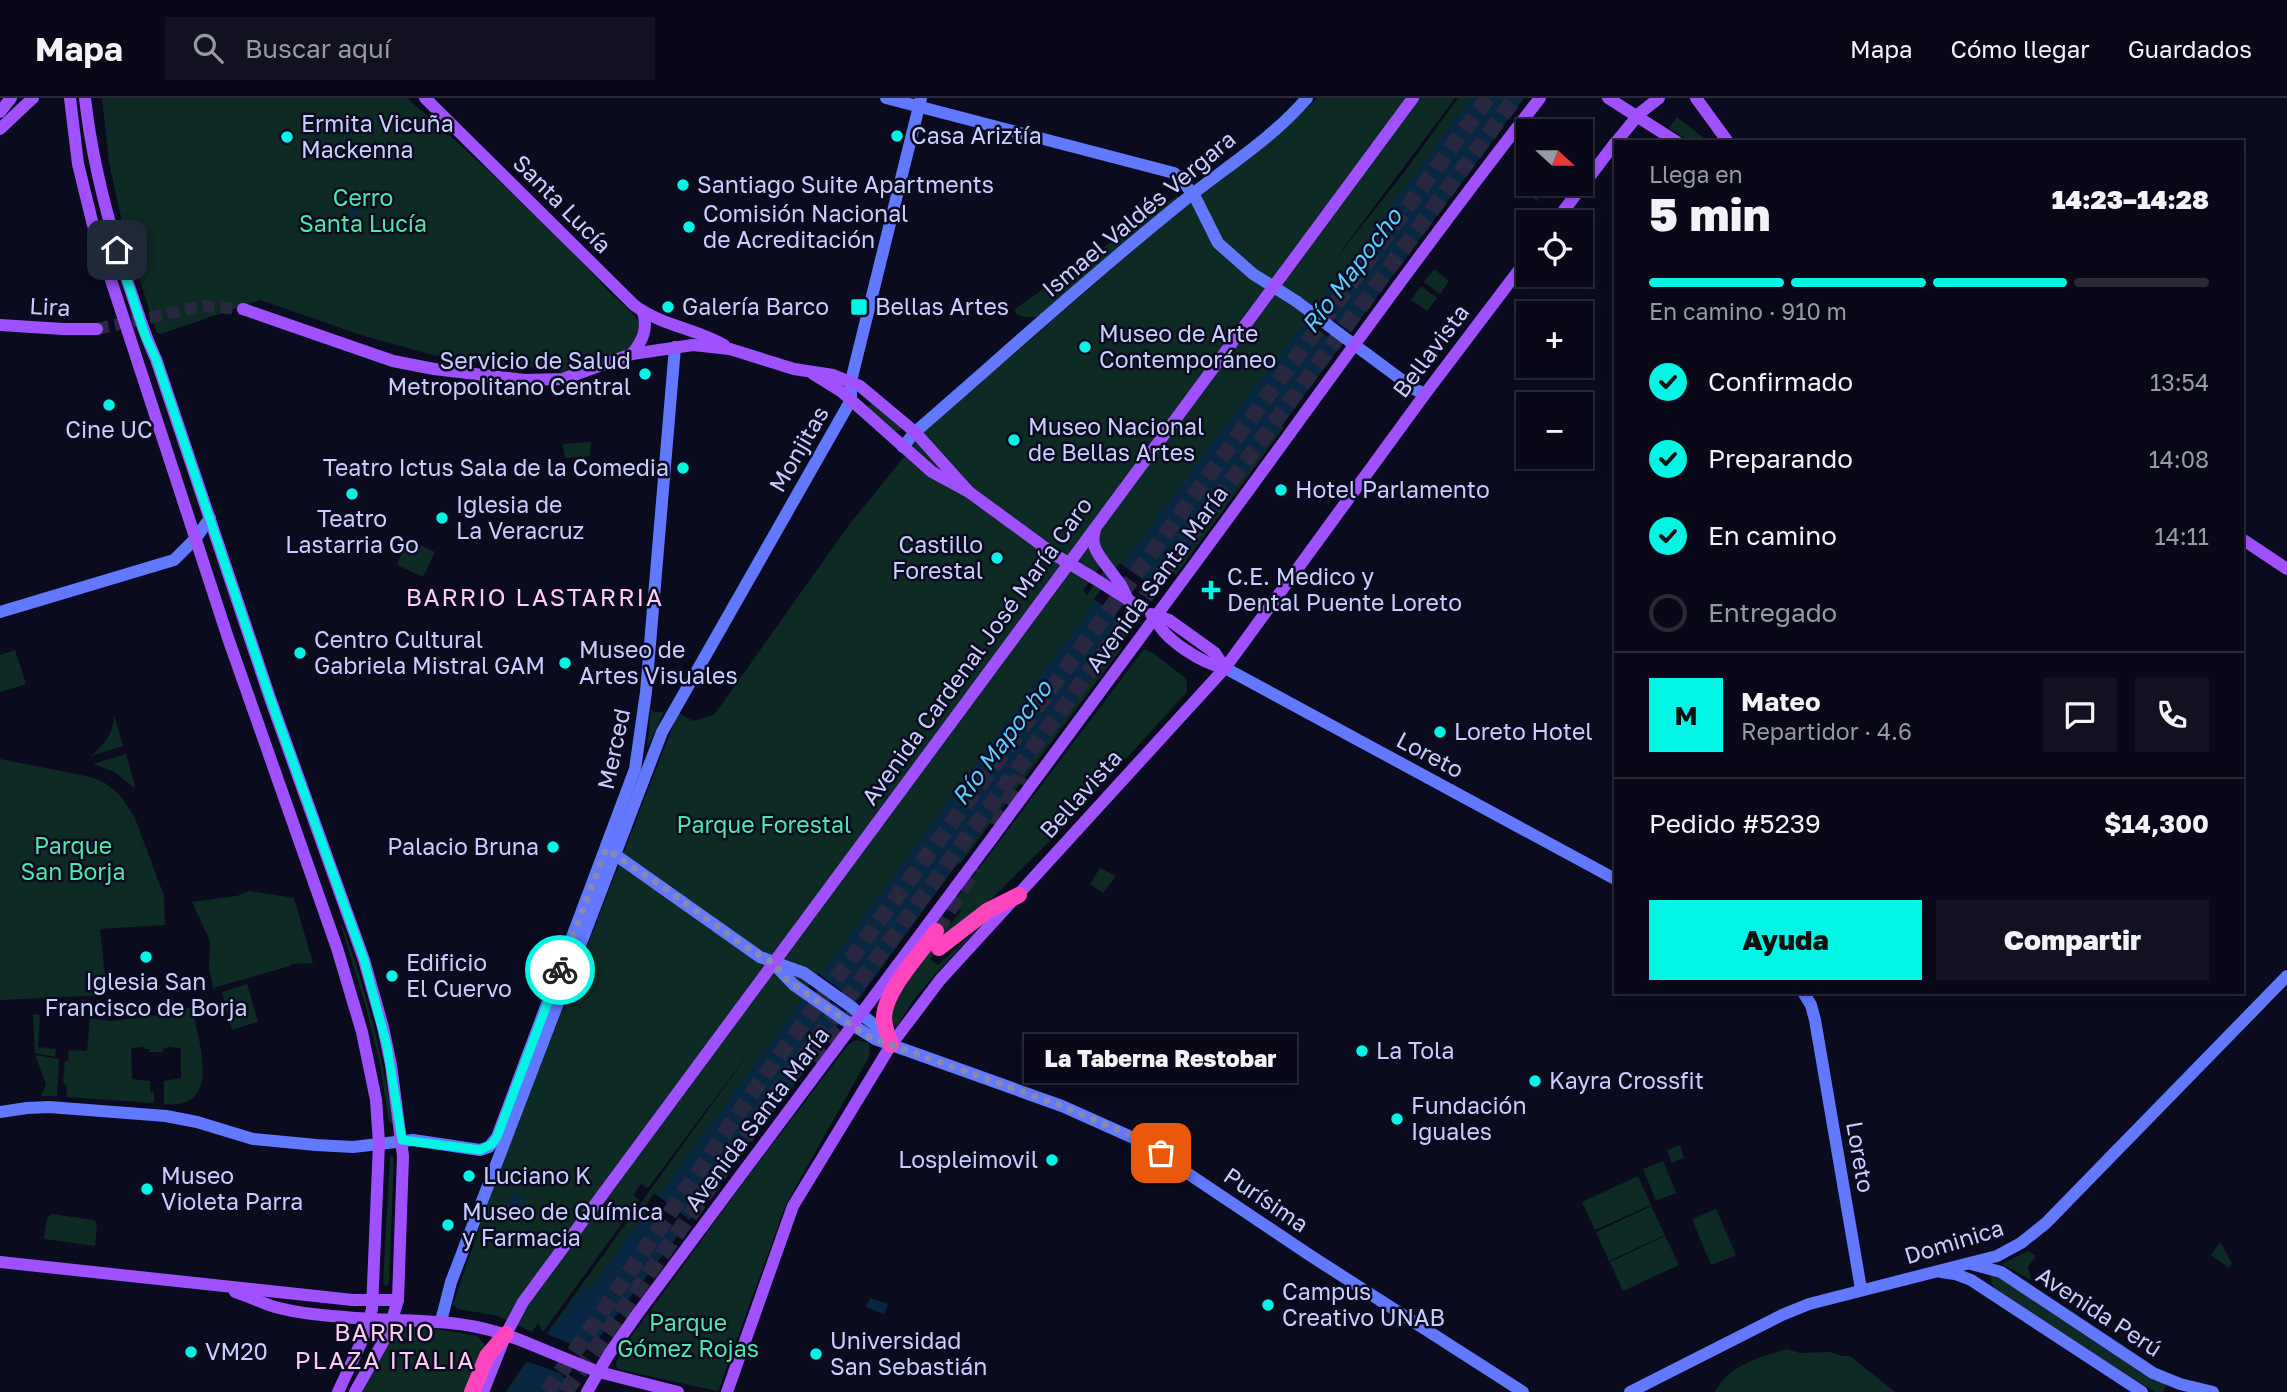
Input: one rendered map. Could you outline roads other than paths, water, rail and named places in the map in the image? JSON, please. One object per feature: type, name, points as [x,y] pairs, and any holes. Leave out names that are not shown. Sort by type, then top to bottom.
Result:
[{"type":"highway","points":[[939,948],[999,903],[1018,895]]},
{"type":"highway","points":[[891,1045],[884,1021],[886,1008],[898,983],[936,931]]},
{"type":"highway","points":[[472,1392],[487,1356],[506,1334]]},
{"type":"main road","points":[[0,112],[11,98]]},
{"type":"main road","points":[[0,129],[33,98]]},
{"type":"main road","points":[[70,98],[78,164],[90,217],[228,638],[347,980],[374,1086],[379,1143],[370,1319],[338,1392]]},
{"type":"main road","points":[[85,98],[90,144],[109,225],[270,698],[371,982],[391,1065],[402,1140],[398,1300],[394,1320],[355,1392]]},
{"type":"main road","name":"Santa Lucía","points":[[425,98],[643,312],[708,337],[730,349]]},
{"type":"main road","points":[[886,98],[920,102],[1170,171],[1180,177],[1193,194],[1217,243],[1253,274],[1296,301],[1414,389],[1425,394]]},
{"type":"main road","name":"Ismael Valdés Vergara","points":[[904,447],[915,432],[1193,194],[1271,133],[1307,98]]},
{"type":"main road","name":"Avenida Cardenal José María Caro","points":[[484,1392],[506,1334],[523,1302],[1413,98]]},
{"type":"main road","name":"Avenida Santa María","points":[[587,1392],[638,1313],[857,1011],[1155,617],[1351,342],[1540,98]]},
{"type":"main road","points":[[1608,98],[1674,140]]},
{"type":"main road","points":[[1618,140],[1636,117],[1659,98]]},
{"type":"main road","points":[[1696,98],[1727,140]]},
{"type":"main road","name":"Monjitas","points":[[654,754],[675,708],[851,400],[851,381],[920,102]]},
{"type":"main road","points":[[1564,210],[1614,145]]},
{"type":"main road","name":"Bellavista","points":[[727,1392],[793,1206],[891,1045],[940,980],[1225,668],[1516,274]]},
{"type":"main road","points":[[243,309],[393,361],[434,369],[537,381],[563,379],[632,354],[701,345],[730,349],[808,372],[833,374],[868,392],[915,432],[969,492]]},
{"type":"main road","points":[[632,354],[644,336],[643,312]]},
{"type":"main road","name":"Lira","points":[[0,325],[97,329]]},
{"type":"main road","name":"Merced","points":[[441,1321],[450,1282],[611,852],[640,749],[675,347]]},
{"type":"main road","points":[[808,372],[851,400],[932,472],[969,492]]},
{"type":"main road","name":"Loreto","points":[[969,492],[1068,563],[1155,617],[1169,620],[1206,646],[1225,668],[1614,878]]},
{"type":"main road","points":[[0,612],[174,560],[196,538],[210,518]]},
{"type":"main road","points":[[1097,523],[1093,543],[1128,600]]},
{"type":"main road","points":[[2244,540],[2287,569]]},
{"type":"main road","points":[[640,749],[646,755],[654,754]]},
{"type":"main road","name":"Merced","points":[[485,1149],[497,1137],[611,852],[654,754]]},
{"type":"main road","name":"Purísima","points":[[611,852],[773,963],[794,985],[867,1036],[1062,1106],[1148,1145],[1311,1256],[1523,1392]]},
{"type":"main road","name":"Purísima","points":[[773,963],[796,968],[804,973],[857,1011],[881,1031],[891,1045]]},
{"type":"main road","name":"Dominica","points":[[1630,1392],[1795,1310],[1861,1289],[1997,1256],[2021,1243],[2046,1223],[2287,976]]},
{"type":"main road","name":"Loreto","points":[[1803,994],[1814,1013],[1861,1289]]},
{"type":"main road","points":[[0,1112],[37,1107],[152,1114],[181,1118],[265,1142],[354,1147],[402,1140],[485,1149],[492,1155],[496,1165]]},
{"type":"main road","points":[[1994,1295],[1986,1280],[1988,1267],[1997,1256]]},
{"type":"main road","points":[[0,1259],[211,1285],[372,1301],[398,1300]]},
{"type":"main road","name":"Avenida Perú","points":[[1964,1264],[1988,1267],[2001,1272],[2153,1373],[2180,1384],[2213,1392]]},
{"type":"main road","name":"Avenida Perú","points":[[1934,1273],[1966,1277],[2142,1392]]},
{"type":"main road","points":[[211,1285],[282,1308],[370,1319],[474,1325],[506,1334],[599,1372],[678,1392]]},
{"type":"water","name":"Río Mapocho","points":[[1471,98],[1524,98],[1165,583],[1157,589],[837,1029],[595,1343],[562,1392],[509,1392],[526,1363],[585,1286],[590,1289],[1212,443],[1319,304]]},
{"type":"water","points":[[342,185],[357,199],[360,207],[360,213],[349,226],[331,223],[344,222],[351,208],[348,193]]},
{"type":"water","points":[[515,1193],[523,1198],[523,1204],[511,1219],[506,1215],[505,1209]]},
{"type":"water","points":[[870,1298],[888,1304],[884,1314],[866,1307]]},
{"type":"tunnel","points":[[547,1392],[762,1079],[1488,98]]},
{"type":"tunnel","points":[[565,1392],[763,1112],[1515,98]]},
{"type":"tunnel","points":[[97,329],[203,306],[243,309]]},
{"type":"tunnel","points":[[997,826],[1020,776]]},
{"type":"tunnel","points":[[936,931],[975,867]]},
{"type":"tunnel","points":[[813,1060],[857,1012]]},
{"type":"place","name":"Casa Ariztía","points":[[897,136]]},
{"type":"place","name":"Ermita Vicuña Mackenna","points":[[287,137]]},
{"type":"place","name":"Santiago Suite Apartments","points":[[683,185]]},
{"type":"place","name":"Comisión Nacional de Acreditación","points":[[689,227]]},
{"type":"place","name":"Galería Barco","points":[[668,307]]},
{"type":"place","name":"Bellas Artes","points":[[859,307]]},
{"type":"place","name":"Museo de Arte Contemporáneo","points":[[1085,347]]},
{"type":"place","name":"Servicio de Salud Metropolitano Central","points":[[645,374]]},
{"type":"place","name":"Cine UC","points":[[109,405]]},
{"type":"place","name":"Museo Nacional de Bellas Artes","points":[[1014,440]]},
{"type":"place","name":"Teatro Ictus Sala de la Comedia","points":[[683,468]]},
{"type":"place","name":"Hotel Parlamento","points":[[1281,490]]},
{"type":"place","name":"Teatro Lastarria Go","points":[[352,494]]},
{"type":"place","name":"Iglesia de La Veracruz","points":[[442,518]]},
{"type":"place","name":"Castillo Forestal","points":[[997,558]]},
{"type":"place","name":"C.E. Medico y Dental Puente Loreto","points":[[1211,590]]},
{"type":"place","name":"Centro Cultural Gabriela Mistral GAM","points":[[300,653]]},
{"type":"place","name":"Museo de Artes Visuales","points":[[565,663]]},
{"type":"place","name":"Loreto Hotel","points":[[1440,732]]},
{"type":"place","name":"Palacio Bruna","points":[[553,847]]},
{"type":"place","name":"Iglesia San Francisco de Borja","points":[[146,957]]},
{"type":"place","name":"Edificio El Cuervo","points":[[392,976]]},
{"type":"place","name":"La Tola","points":[[1362,1051]]},
{"type":"place","name":"Kayra Crossfit","points":[[1535,1081]]},
{"type":"place","name":"Fundación Iguales","points":[[1397,1119]]},
{"type":"place","name":"La Taberna Restobar","points":[[1161,1153]]},
{"type":"place","name":"Lospleimovil","points":[[1052,1160]]},
{"type":"place","name":"Luciano K","points":[[469,1176]]},
{"type":"place","name":"Museo Violeta Parra","points":[[147,1189]]},
{"type":"place","name":"Museo de Química y Farmacia","points":[[448,1225]]},
{"type":"place","name":"Campus Creativo UNAB","points":[[1268,1305]]},
{"type":"place","name":"VM20","points":[[191,1352]]},
{"type":"place","name":"Universidad San Sebastián","points":[[816,1354]]},
{"type":"district","name":"BARRIO LASTARRIA","points":[[535,598]]},
{"type":"district","name":"BARRIO PLAZA ITALIA","points":[[385,1347]]},
{"type":"park label","name":"Cerro Santa Lucía","points":[[363,211]]},
{"type":"park label","name":"Parque Forestal","points":[[764,825]]},
{"type":"park label","name":"Parque San Borja","points":[[73,859]]},
{"type":"park label","name":"Parque Gómez Rojas","points":[[688,1336]]}]
